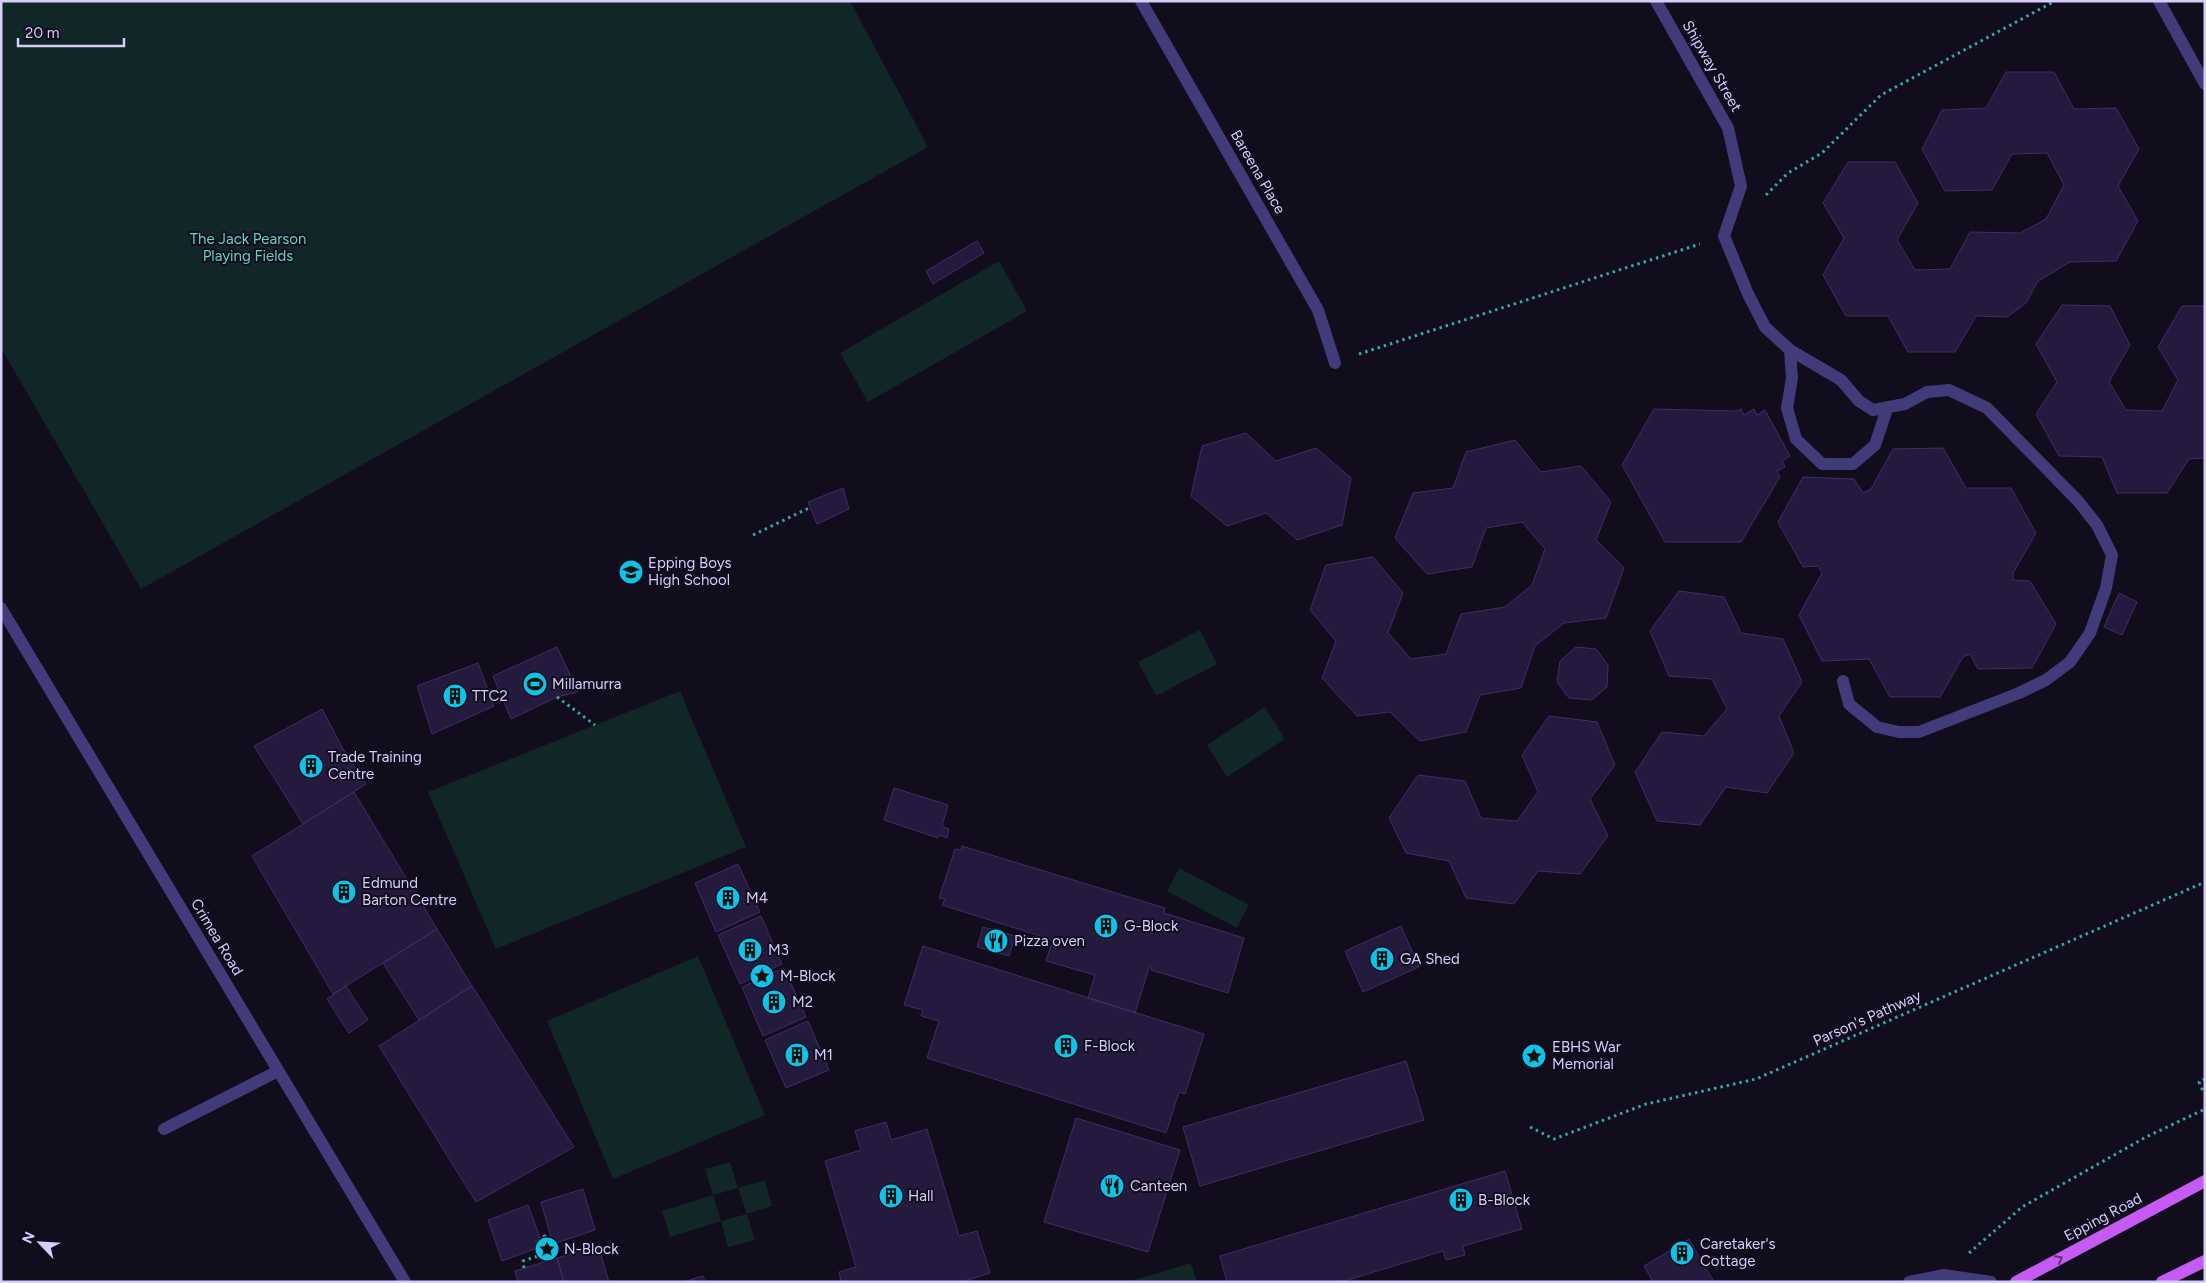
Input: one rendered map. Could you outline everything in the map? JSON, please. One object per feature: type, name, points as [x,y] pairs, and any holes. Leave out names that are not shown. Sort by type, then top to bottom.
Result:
[{"type":"main road","name":"Epping Road","points":[[2016,1282],[2205,1181]]},
{"type":"main road","points":[[2162,1282],[2205,1261]]},
{"type":"street","name":"Bareena Place","points":[[1142,1],[1318,310],[1335,363]]},
{"type":"street","name":"Shipway Street","points":[[1656,1],[1728,128],[1741,186],[1724,236]]},
{"type":"street","points":[[2159,1],[2205,84]]},
{"type":"street","points":[[1724,236],[1748,294],[1765,327],[1790,350],[1841,380],[1859,401],[1873,410],[1905,404],[1927,392],[1949,390],[1987,408],[2097,524],[2112,556],[2106,588],[2090,633],[2070,662],[2046,680],[2019,693],[1919,732],[1900,732],[1878,727],[1849,704],[1843,681]]},
{"type":"street","points":[[1790,350],[1792,378],[1786,408],[1796,439],[1822,464],[1853,464],[1875,445],[1887,408]]},
{"type":"street","name":"Crimea Road","points":[[1,608],[405,1282]]},
{"type":"street","points":[[164,1129],[278,1071]]},
{"type":"street","points":[[1909,1282],[1944,1275],[1991,1282]]},
{"type":"path","points":[[1762,198],[1788,172],[1822,154],[1881,95],[2055,1]]},
{"type":"path","points":[[1335,363],[1384,345],[1724,236]]},
{"type":"path","points":[[753,535],[810,507]]},
{"type":"path","points":[[557,697],[595,725]]},
{"type":"path","name":"Parson's Pathway","points":[[1530,1127],[1554,1139],[1646,1104],[1756,1079],[2205,882]]},
{"type":"path","points":[[2204,1091],[2199,1082],[2205,1079]]},
{"type":"path","points":[[1944,1275],[2022,1207],[2146,1137],[2205,1109]]},
{"type":"path","points":[[524,1268],[522,1261],[550,1252],[545,1236],[540,1238]]},
{"type":"green space","name":"The Jack Pearson Playing Fields","points":[[1,1],[850,1],[928,147],[141,589],[1,348]]},
{"type":"green space","points":[[999,261],[1027,311],[868,402],[840,353]]},
{"type":"green space","points":[[1200,630],[1217,664],[1156,696],[1138,662]]},
{"type":"green space","points":[[680,691],[746,847],[496,949],[428,792]]},
{"type":"green space","points":[[1265,707],[1285,739],[1227,777],[1207,745]]},
{"type":"green space","points":[[1179,868],[1249,905],[1237,928],[1167,891]]},
{"type":"green space","points":[[698,956],[765,1115],[613,1179],[547,1021]]},
{"type":"green space","points":[[730,1162],[738,1188],[713,1195],[705,1169]]},
{"type":"green space","points":[[765,1180],[772,1206],[747,1214],[738,1188]]},
{"type":"green space","points":[[713,1195],[721,1221],[670,1237],[662,1211]]},
{"type":"green space","points":[[747,1214],[755,1240],[728,1247],[721,1221]]},
{"type":"green space","points":[[1191,1263],[1197,1282],[1128,1282]]},
{"type":"building","points":[[2006,72],[2054,72],[2074,109],[2116,108],[2139,149],[2118,186],[2138,221],[2116,261],[2070,262],[2038,281],[2026,303],[2007,317],[1976,316],[1955,352],[1908,352],[1888,316],[1846,316],[1823,275],[1844,238],[1823,203],[1848,162],[1895,162],[1918,203],[1897,240],[1915,270],[1950,269],[1970,232],[2020,233],[2046,219],[2064,185],[2047,153],[2012,154],[1992,190],[1945,191],[1922,149],[1942,110],[1986,108]]},
{"type":"building","points":[[977,241],[984,253],[933,284],[926,271]]},
{"type":"building","points":[[2062,305],[2110,306],[2130,345],[2109,382],[2126,410],[2162,411],[2178,380],[2158,347],[2182,306],[2205,306],[2205,458],[2189,459],[2167,493],[2117,493],[2102,457],[2059,456],[2036,414],[2057,382],[2036,344]]},
{"type":"building","points":[[1654,409],[1737,411],[1741,409],[1744,415],[1754,409],[1757,415],[1765,410],[1790,456],[1782,461],[1785,467],[1777,471],[1780,477],[1741,542],[1665,542],[1622,465]]},
{"type":"building","points":[[1246,433],[1276,461],[1316,448],[1351,478],[1342,525],[1297,540],[1266,513],[1227,526],[1191,496],[1202,446]]},
{"type":"building","points":[[1515,440],[1541,472],[1581,466],[1611,502],[1596,540],[1624,568],[1606,618],[1564,623],[1535,646],[1521,688],[1480,695],[1466,732],[1420,741],[1390,712],[1357,716],[1322,678],[1336,641],[1310,610],[1326,565],[1373,557],[1403,593],[1388,633],[1411,659],[1446,654],[1461,614],[1505,607],[1532,585],[1545,549],[1522,522],[1486,528],[1472,567],[1427,574],[1395,538],[1413,493],[1453,488],[1466,452]]},
{"type":"building","points":[[1943,448],[1966,488],[2011,488],[2036,533],[2013,573],[2013,580],[2030,581],[2056,624],[2032,668],[1978,669],[1970,654],[1963,657],[1940,697],[1890,697],[1869,659],[1822,661],[1799,615],[1822,573],[1818,566],[1803,567],[1778,522],[1803,477],[1854,479],[1863,493],[1871,489],[1893,449]]},
{"type":"building","points":[[843,488],[849,509],[817,524],[808,502]]},
{"type":"building","points":[[1679,591],[1724,597],[1741,633],[1783,639],[1802,682],[1779,716],[1794,753],[1767,793],[1726,787],[1700,825],[1657,821],[1635,772],[1662,732],[1704,736],[1727,709],[1712,679],[1669,676],[1650,631]]},
{"type":"building","points":[[2119,593],[2137,602],[2122,635],[2104,627]]},
{"type":"building","name":"Millamurra","points":[[557,647],[578,692],[557,697],[511,719],[493,676]]},
{"type":"building","points":[[1576,647],[1596,649],[1608,665],[1607,687],[1592,700],[1569,698],[1557,682],[1560,661]]},
{"type":"building","name":"TTC2","points":[[478,663],[494,706],[432,734],[417,686]]},
{"type":"building","name":"Trade Training Centre","points":[[322,709],[343,749],[366,784],[303,824],[254,746]]},
{"type":"building","points":[[1549,716],[1597,722],[1615,765],[1590,799],[1608,836],[1580,874],[1538,871],[1514,904],[1466,898],[1449,861],[1406,853],[1389,818],[1418,775],[1465,781],[1481,818],[1517,821],[1538,792],[1522,755]]},
{"type":"building","points":[[894,788],[948,805],[942,826],[949,829],[947,838],[939,835],[938,838],[884,820]]},
{"type":"building","name":"Edmund Barton Centre","points":[[354,792],[437,929],[333,994],[252,856]]},
{"type":"building","name":"G-Block","points":[[962,846],[1165,908],[1164,913],[1244,938],[1228,993],[1151,970],[1152,966],[1150,965],[1135,1013],[1088,998],[1095,975],[1046,961],[1053,940],[942,905],[945,899],[939,898],[955,849],[961,850]]},
{"type":"building","name":"M4","points":[[738,864],[760,912],[716,932],[695,883]]},
{"type":"building","name":"M3","points":[[761,916],[782,964],[740,984],[718,935]]},
{"type":"building","name":"GA Shed","points":[[1401,926],[1419,967],[1363,992],[1345,951]]},
{"type":"building","name":"Pizza oven","points":[[983,927],[1015,936],[1009,956],[977,947]]},
{"type":"building","points":[[437,929],[472,986],[419,1020],[383,963]]},
{"type":"building","name":"F-Block","points":[[923,946],[1204,1034],[1185,1094],[1179,1092],[1166,1133],[927,1058],[939,1021],[921,1016],[923,1010],[904,1005]]},
{"type":"building","name":"M2","points":[[784,968],[806,1017],[763,1036],[742,987]]},
{"type":"building","points":[[346,986],[368,1020],[349,1033],[327,999]]},
{"type":"building","points":[[472,986],[574,1147],[476,1202],[379,1046]]},
{"type":"building","name":"M1","points":[[808,1021],[829,1070],[786,1088],[765,1040]]},
{"type":"building","points":[[1406,1061],[1424,1120],[1200,1186],[1183,1127]]},
{"type":"building","name":"Canteen","points":[[1076,1118],[1180,1150],[1148,1252],[1044,1222]]},
{"type":"building","name":"Hall","points":[[886,1122],[891,1140],[927,1129],[959,1236],[977,1231],[990,1273],[962,1282],[841,1282],[839,1272],[856,1267],[825,1161],[861,1150],[855,1131]]},
{"type":"building","name":"B-Block","points":[[1505,1171],[1522,1229],[1463,1246],[1465,1255],[1446,1260],[1443,1251],[1341,1282],[1227,1282],[1220,1256]]},
{"type":"building","points":[[583,1189],[595,1230],[553,1244],[541,1202]]},
{"type":"building","points":[[528,1205],[543,1246],[502,1261],[488,1220]]},
{"type":"building","name":"Caretaker's Cottage","points":[[1689,1239],[1714,1282],[1650,1282],[1652,1280],[1644,1266]]},
{"type":"building","points":[[598,1245],[609,1282],[564,1282],[557,1258]]},
{"type":"building","points":[[557,1258],[564,1282],[518,1282],[515,1271]]},
{"type":"building","points":[[703,1276],[705,1282],[683,1282]]},
{"type":"place","name":"Epping Boys High School","points":[[631,572]]},
{"type":"place","name":"Millamurra","points":[[535,684]]},
{"type":"place","name":"TTC2","points":[[455,696]]},
{"type":"place","name":"Trade Training Centre","points":[[311,766]]},
{"type":"place","name":"Edmund Barton Centre","points":[[344,892]]},
{"type":"place","name":"M4","points":[[728,898]]},
{"type":"place","name":"G-Block","points":[[1106,926]]},
{"type":"place","name":"Pizza oven","points":[[996,941]]},
{"type":"place","name":"M3","points":[[750,950]]},
{"type":"place","name":"GA Shed","points":[[1382,959]]},
{"type":"place","name":"M-Block","points":[[762,976]]},
{"type":"place","name":"M2","points":[[774,1002]]},
{"type":"place","name":"F-Block","points":[[1066,1046]]},
{"type":"place","name":"M1","points":[[797,1055]]},
{"type":"place","name":"EBHS War Memorial","points":[[1534,1056]]},
{"type":"place","name":"Canteen","points":[[1112,1186]]},
{"type":"place","name":"Hall","points":[[891,1196]]},
{"type":"place","name":"B-Block","points":[[1461,1200]]},
{"type":"place","name":"N-Block","points":[[547,1249]]},
{"type":"place","name":"Caretaker's Cottage","points":[[1682,1253]]}]
